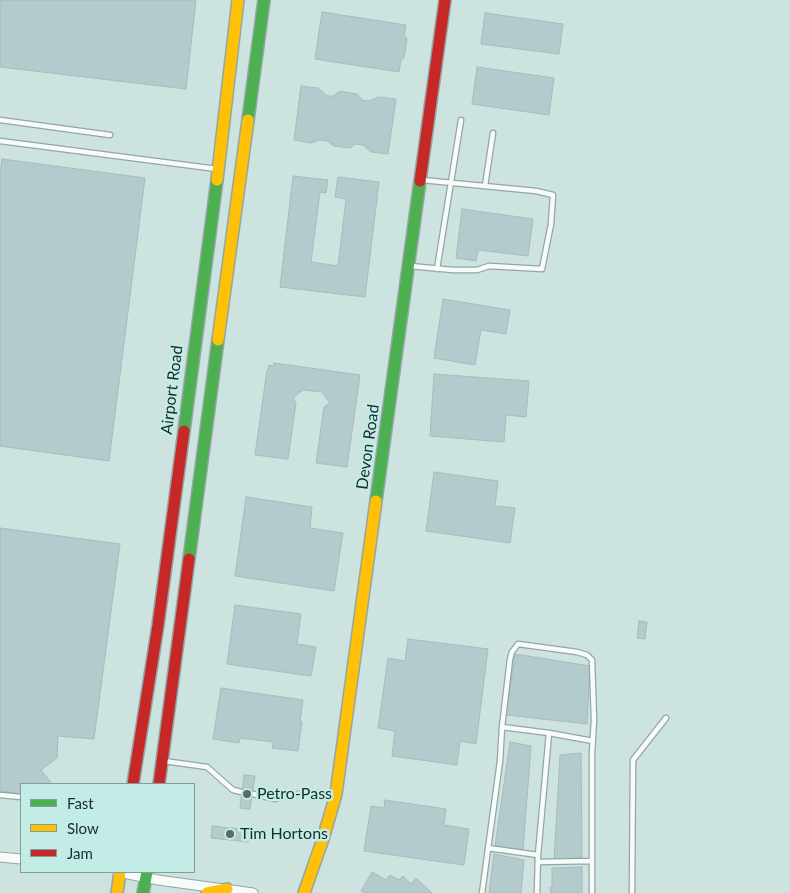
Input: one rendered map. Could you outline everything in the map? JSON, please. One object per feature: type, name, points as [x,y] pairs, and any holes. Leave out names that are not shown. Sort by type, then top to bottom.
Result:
[{"type":"main road","name":"Airport Road","points":[[133,783],[158,625],[218,169],[238,0]]},
{"type":"main road","points":[[159,783],[264,0]]},
{"type":"main road","name":"Devon Road","points":[[304,893],[326,831],[336,794],[445,0]]},
{"type":"main road","points":[[117,893],[119,873]]},
{"type":"main road","points":[[144,893],[146,874]]},
{"type":"main road","points":[[207,893],[227,890]]},
{"type":"street","points":[[0,857],[20,859]]},
{"type":"street","points":[[132,873],[253,893]]},
{"type":"lane","points":[[0,120],[110,135]]},
{"type":"lane","points":[[437,269],[461,120]]},
{"type":"lane","points":[[485,186],[493,133]]},
{"type":"lane","points":[[0,141],[218,169]]},
{"type":"lane","points":[[409,266],[477,270],[490,266],[542,269],[551,224],[553,195],[420,179]]},
{"type":"lane","points":[[482,893],[500,761],[510,659],[518,644],[561,649],[582,654],[592,660],[594,712],[592,893]]},
{"type":"lane","points":[[632,893],[633,760],[666,718]]},
{"type":"lane","points":[[502,727],[593,741]]},
{"type":"lane","points":[[537,893],[538,854],[549,733]]},
{"type":"lane","points":[[163,761],[207,767],[233,790],[242,792]]},
{"type":"lane","points":[[252,794],[275,799],[308,792],[336,794]]},
{"type":"lane","points":[[0,795],[20,797]]},
{"type":"lane","points":[[488,848],[538,854]]},
{"type":"lane","points":[[538,862],[592,861]]},
{"type":"building","points":[[0,0],[196,0],[186,89],[0,67]]},
{"type":"building","points":[[322,12],[406,25],[404,35],[407,39],[404,58],[401,60],[399,72],[315,59]]},
{"type":"building","points":[[485,13],[563,24],[559,54],[481,44]]},
{"type":"building","points":[[477,67],[554,78],[549,115],[472,104]]},
{"type":"building","points":[[301,86],[318,88],[327,96],[333,96],[340,91],[357,94],[362,100],[368,101],[379,97],[396,99],[388,154],[371,152],[363,145],[355,144],[350,148],[333,146],[328,141],[320,140],[311,143],[294,140]]},
{"type":"building","points":[[2,159],[145,178],[109,461],[0,446],[0,174]]},
{"type":"building","points":[[293,176],[328,180],[326,193],[320,192],[311,262],[338,266],[346,199],[335,197],[338,177],[379,182],[365,297],[280,287]]},
{"type":"building","points":[[462,209],[533,219],[528,256],[478,250],[476,261],[456,258]]},
{"type":"building","points":[[443,299],[510,310],[506,334],[481,330],[475,365],[434,358]]},
{"type":"building","points":[[274,363],[360,375],[347,467],[316,463],[324,407],[330,403],[322,392],[303,390],[293,398],[296,403],[288,459],[255,455],[267,370],[269,365],[274,366]]},
{"type":"building","points":[[434,374],[529,381],[526,417],[506,415],[504,442],[430,436]]},
{"type":"building","points":[[434,472],[498,481],[495,506],[515,508],[510,543],[426,531]]},
{"type":"building","points":[[246,497],[312,507],[310,528],[343,533],[334,591],[235,576]]},
{"type":"building","points":[[0,528],[120,544],[94,739],[58,736],[57,758],[41,770],[51,783],[20,783],[20,794],[0,791]]},
{"type":"building","points":[[235,605],[301,614],[297,644],[316,647],[311,676],[227,664]]},
{"type":"building","points":[[639,621],[647,622],[645,639],[637,638]]},
{"type":"building","points":[[408,639],[488,649],[476,744],[460,741],[457,765],[392,756],[395,731],[378,728],[388,658],[405,661]]},
{"type":"building","points":[[515,654],[590,666],[587,724],[506,715]]},
{"type":"building","points":[[221,688],[303,700],[298,751],[272,748],[273,742],[240,738],[239,743],[213,739]]},
{"type":"building","points":[[510,742],[531,746],[523,850],[495,846]]},
{"type":"building","points":[[581,753],[582,858],[554,860],[560,755]]},
{"type":"building","points":[[244,775],[255,776],[250,809],[240,808]]},
{"type":"building","points":[[385,800],[446,809],[444,825],[469,829],[464,865],[364,851],[371,806],[384,808]]},
{"type":"building","name":"Tim Hortons","points":[[212,826],[250,830],[248,842],[211,838]]},
{"type":"building","points":[[494,854],[524,860],[521,893],[489,893]]},
{"type":"building","points":[[582,867],[582,893],[551,893],[552,868]]},
{"type":"building","points":[[372,872],[386,880],[390,875],[399,880],[403,876],[411,884],[416,878],[432,893],[364,893],[361,891]]},
{"type":"traffic: fast","points":[[248,120],[264,0]]},
{"type":"traffic: fast","points":[[184,431],[217,180]]},
{"type":"traffic: fast","points":[[376,501],[420,181]]},
{"type":"traffic: fast","points":[[189,559],[218,340]]},
{"type":"traffic: fast","points":[[143,893],[147,873]]},
{"type":"traffic: slow","points":[[217,180],[238,0]]},
{"type":"traffic: slow","points":[[218,340],[248,120]]},
{"type":"traffic: slow","points":[[304,893],[336,794],[376,501]]},
{"type":"traffic: slow","points":[[117,893],[120,873]]},
{"type":"traffic: slow","points":[[207,893],[227,889]]},
{"type":"traffic: jam","points":[[420,181],[445,0]]},
{"type":"traffic: jam","points":[[133,783],[158,625],[184,431]]},
{"type":"traffic: jam","points":[[159,783],[189,559]]},
{"type":"place","name":"Petro-Pass","points":[[247,794]]},
{"type":"place","name":"Tim Hortons","points":[[230,834]]}]
